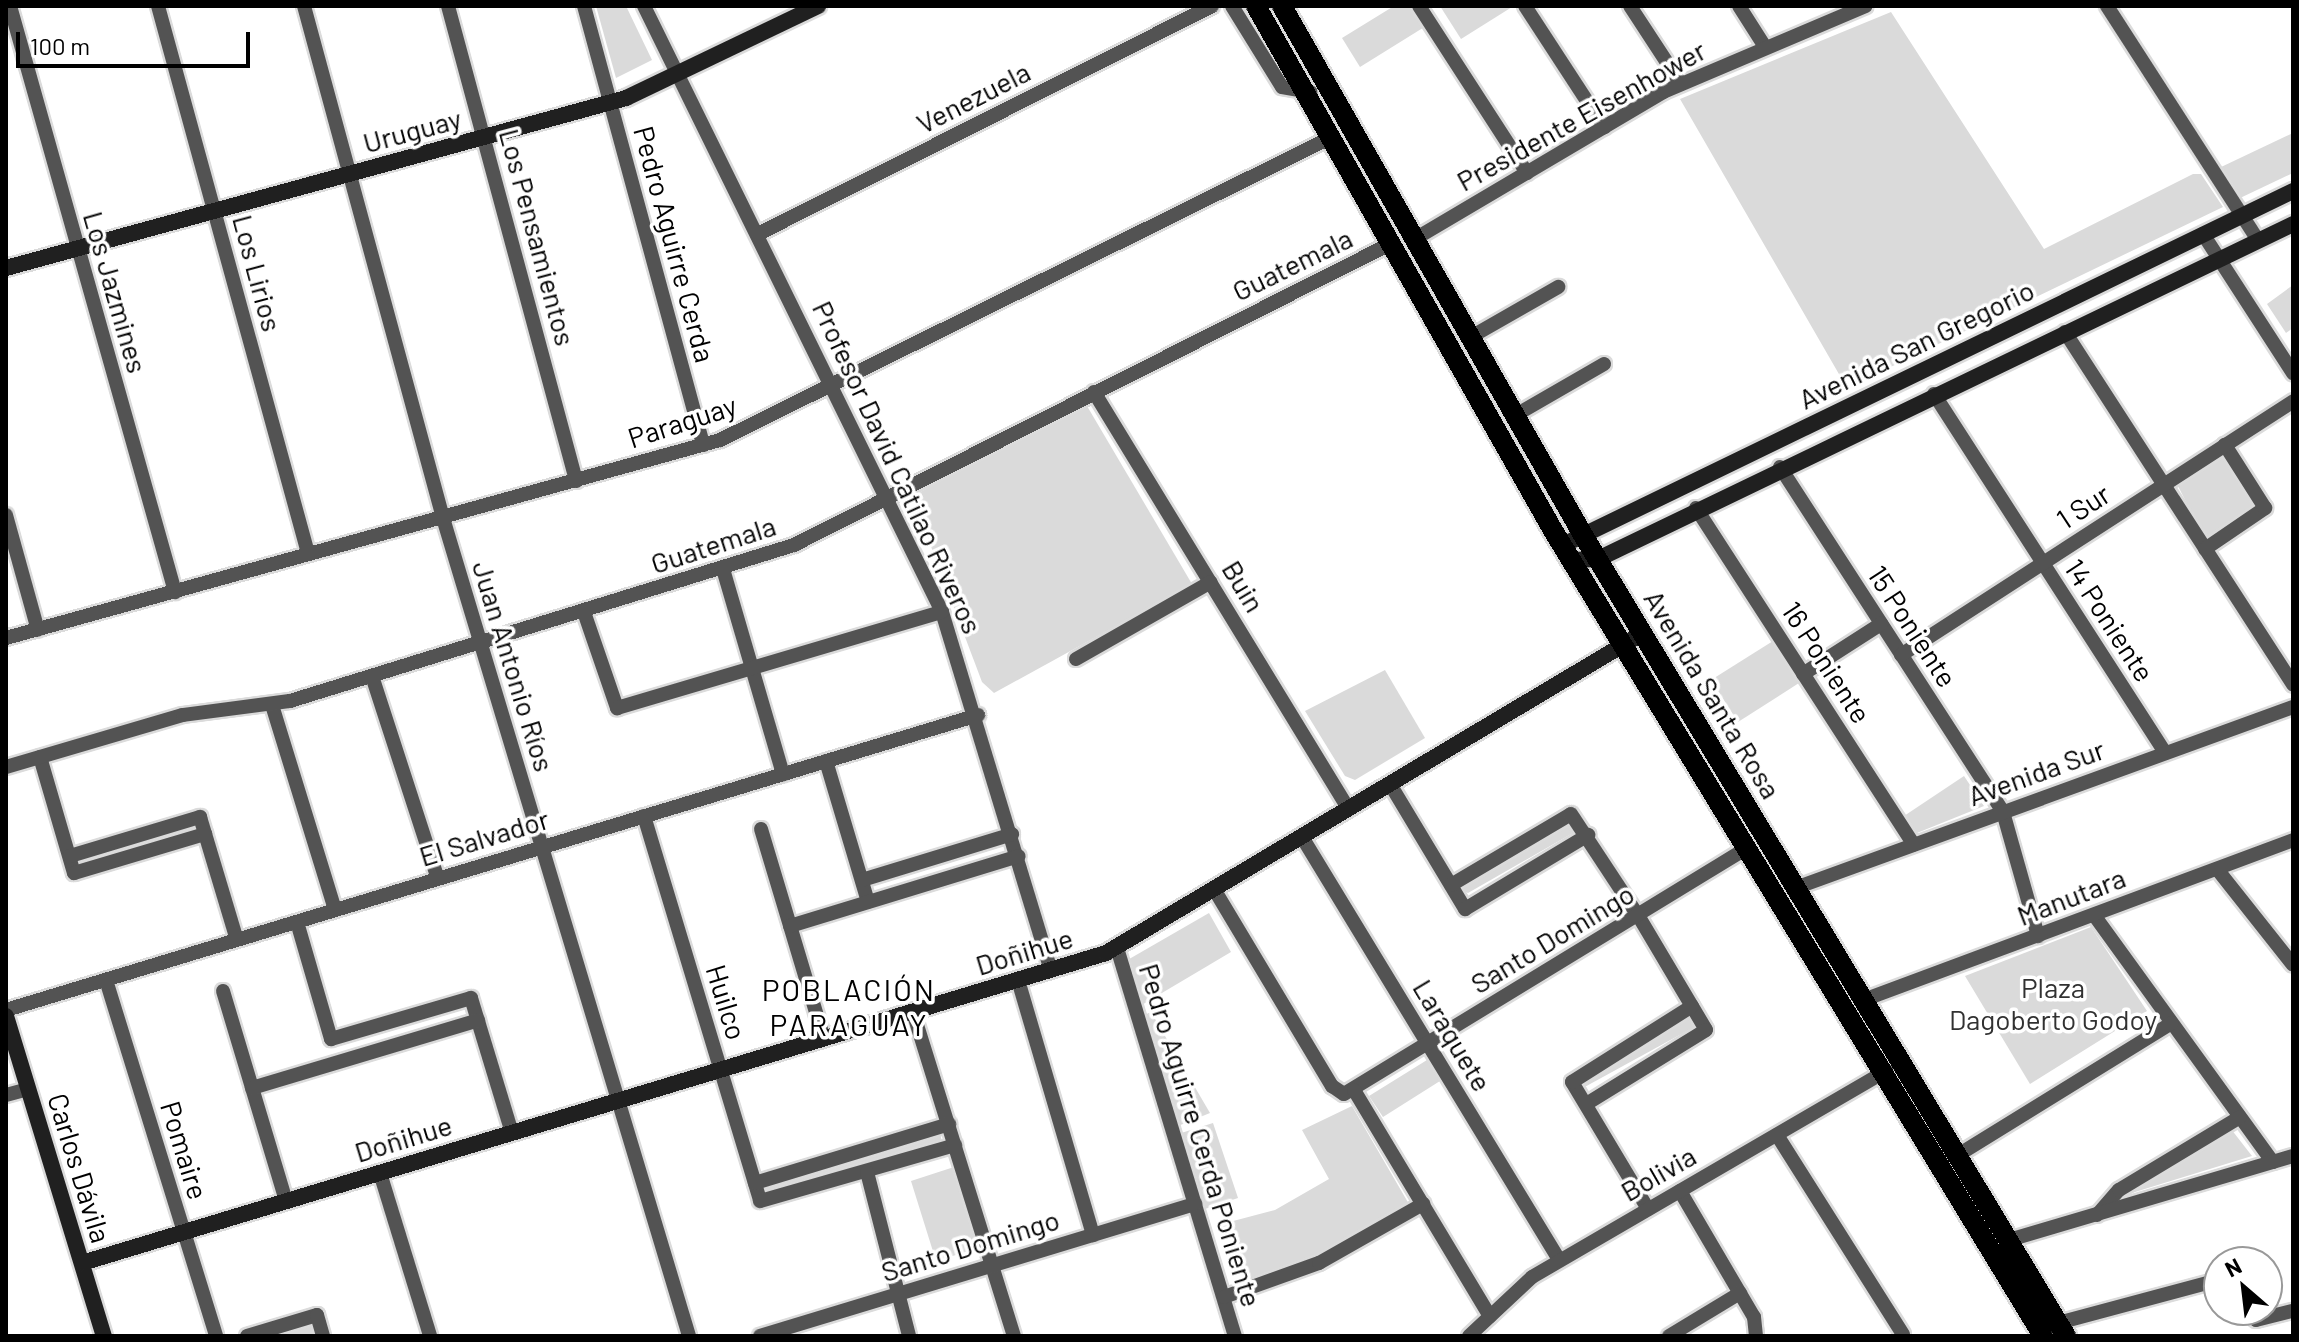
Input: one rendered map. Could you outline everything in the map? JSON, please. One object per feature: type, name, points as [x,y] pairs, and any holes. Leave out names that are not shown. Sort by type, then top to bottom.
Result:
[{"type":"main road","name":"Avenida Santa Rosa","points":[[1256,6],[1622,646],[1886,1071],[2056,1332]]},
{"type":"main road","name":"Avenida Santa Rosa","points":[[1282,6],[1583,535],[1866,999],[2009,1240],[2056,1332]]},
{"type":"street","name":"Los Jazmines","points":[[10,6],[175,592]]},
{"type":"street","name":"Los Lirios","points":[[158,6],[308,553]]},
{"type":"street","name":"Juan Antonio Ríos","points":[[304,6],[443,518],[689,1336]]},
{"type":"street","name":"Los Pensamientos","points":[[448,6],[576,481]]},
{"type":"street","points":[[584,6],[610,103]]},
{"type":"street","name":"Profesor David Catilao Riveros","points":[[644,6],[834,386],[942,612],[978,715],[1051,970]]},
{"type":"street","name":"Uruguay","points":[[6,268],[610,103],[679,76],[818,6]]},
{"type":"street","name":"Venezuela","points":[[758,234],[1212,6]]},
{"type":"street","name":"Avenida Santa Rosa","points":[[1232,6],[1282,87],[1306,96]]},
{"type":"street","points":[[1419,6],[1527,173]]},
{"type":"street","points":[[1525,6],[1604,127]]},
{"type":"street","points":[[1630,6],[1681,84]]},
{"type":"street","points":[[1739,6],[1765,47]]},
{"type":"street","name":"Presidente Eisenhower","points":[[1413,240],[1681,84],[1866,6]]},
{"type":"street","points":[[2107,6],[2258,240]]},
{"type":"street","points":[[1306,96],[1322,75]]},
{"type":"street","name":"Pedro Aguirre Cerda","points":[[610,103],[703,445]]},
{"type":"street","name":"Paraguay","points":[[6,638],[703,445],[834,386],[1330,138]]},
{"type":"street","name":"Avenida San Gregorio","points":[[1567,553],[1583,535],[2293,191]]},
{"type":"street","name":"Avenida San Gregorio","points":[[1567,553],[1598,559],[1780,467],[2293,224]]},
{"type":"street","points":[[2203,234],[2293,373]]},
{"type":"street","name":"Guatemala","points":[[6,767],[183,715],[272,705],[723,569],[890,500],[1094,392],[1390,244]]},
{"type":"street","points":[[1469,338],[1558,287]]},
{"type":"street","points":[[2065,332],[2293,685]]},
{"type":"street","points":[[1514,416],[1604,364]]},
{"type":"street","name":"Buin","points":[[1094,392],[1349,809]]},
{"type":"street","name":"14 Poniente","points":[[1934,394],[2165,753]]},
{"type":"street","name":"1 Sur","points":[[1901,655],[2293,401]]},
{"type":"street","points":[[2205,549],[2265,508],[2225,445]]},
{"type":"street","name":"15 Poniente","points":[[1780,467],[2003,812],[2038,936]]},
{"type":"street","name":"16 Poniente","points":[[1696,508],[1914,845]]},
{"type":"street","points":[[6,515],[38,630]]},
{"type":"street","points":[[723,569],[783,774]]},
{"type":"street","points":[[1076,659],[1211,582]]},
{"type":"street","points":[[584,612],[614,708],[942,612]]},
{"type":"street","points":[[1803,674],[1881,624]]},
{"type":"street","name":"Doñihue","points":[[82,1263],[1117,948],[1643,633]]},
{"type":"street","points":[[372,676],[438,879]]},
{"type":"street","points":[[272,705],[335,910]]},
{"type":"street","name":"Avenida Sur","points":[[1798,887],[2293,707]]},
{"type":"street","name":"El Salvador","points":[[6,1010],[978,715]]},
{"type":"street","points":[[40,757],[74,873],[205,834]]},
{"type":"street","points":[[826,761],[868,902]]},
{"type":"street","points":[[1390,784],[1465,909],[1588,835]]},
{"type":"street","points":[[1451,885],[1571,814],[1588,835],[1639,917],[1706,1030],[1586,1104]]},
{"type":"street","name":"Huilco","points":[[644,816],[762,1202],[867,1172]]},
{"type":"street","points":[[70,856],[200,817],[237,940]]},
{"type":"street","points":[[761,829],[824,1039]]},
{"type":"street","points":[[862,880],[1012,834]]},
{"type":"street","name":"Laraquete","points":[[1302,837],[1559,1260]]},
{"type":"street","name":"Manutara","points":[[1866,999],[2293,840]]},
{"type":"street","name":"Santo Domingo","points":[[1347,1092],[1639,917],[1749,847]]},
{"type":"street","points":[[790,926],[1019,856]]},
{"type":"street","points":[[2217,869],[2293,965]]},
{"type":"street","points":[[1214,889],[1423,1204],[1490,1316]]},
{"type":"street","points":[[2094,915],[2273,1162]]},
{"type":"street","points":[[297,922],[331,1039],[471,998],[512,1133]]},
{"type":"street","name":"Pedro Aguirre Cerda Poniente","points":[[1117,948],[1235,1336]]},
{"type":"street","name":"Pomaire","points":[[106,980],[216,1336]]},
{"type":"street","points":[[1018,980],[1093,1235]]},
{"type":"street","points":[[223,991],[286,1201]]},
{"type":"street","points":[[1648,1209],[1572,1082],[1692,1006]]},
{"type":"street","points":[[913,1012],[1014,1336]]},
{"type":"street","name":"Carlos Dávila","points":[[6,1016],[104,1336]]},
{"type":"street","points":[[252,1088],[478,1020]]},
{"type":"street","points":[[1958,1155],[2172,1023]]},
{"type":"street","name":"Bolivia","points":[[1469,1336],[1559,1260],[1886,1071]]},
{"type":"street","points":[[6,1095],[28,1089]]},
{"type":"street","points":[[2097,1215],[2119,1190],[2240,1117]]},
{"type":"street","points":[[755,1183],[949,1124]]},
{"type":"street","points":[[1777,1135],[1903,1334]]},
{"type":"street","points":[[909,1336],[867,1172],[955,1145]]},
{"type":"street","points":[[2009,1240],[2293,1156]]},
{"type":"street","points":[[380,1173],[430,1336]]},
{"type":"street","points":[[1680,1191],[1740,1293],[1756,1336]]},
{"type":"street","name":"Santo Domingo","points":[[760,1336],[798,1330],[899,1294],[1195,1204]]},
{"type":"street","points":[[1224,1297],[1319,1263],[1423,1204]]},
{"type":"street","points":[[2056,1332],[2203,1285]]},
{"type":"street","points":[[1669,1336],[1740,1293]]},
{"type":"street","points":[[247,1336],[317,1315],[323,1336]]},
{"type":"green space","points":[[596,6],[626,6],[652,60],[616,78]]},
{"type":"green space","points":[[1394,6],[1414,6],[1426,26],[1360,67],[1342,38]]},
{"type":"green space","points":[[1440,6],[1512,6],[1512,7],[1461,39]]},
{"type":"green space","points":[[1891,12],[2044,249],[2193,174],[2201,174],[2223,207],[1847,388],[1680,99]]},
{"type":"green space","points":[[2293,133],[2293,173],[2238,199],[2219,168]]},
{"type":"green space","points":[[2293,285],[2293,328],[2286,333],[2267,304]]},
{"type":"green space","points":[[1087,406],[1192,584],[994,693],[982,682],[912,496]]},
{"type":"green space","points":[[2224,457],[2259,508],[2204,538],[2178,486]]},
{"type":"green space","points":[[1773,641],[1799,683],[1738,722],[1711,680]]},
{"type":"green space","points":[[1385,670],[1425,738],[1355,780],[1345,776],[1305,711]]},
{"type":"green space","points":[[1964,776],[1984,806],[1912,835],[1901,818]]},
{"type":"green space","points":[[1571,814],[1580,829],[1468,893],[1460,890]]},
{"type":"green space","points":[[195,823],[198,834],[81,867],[79,858]]},
{"type":"green space","points":[[1209,913],[1231,952],[1140,1006],[1124,962]]},
{"type":"green space","name":"Plaza Dagoberto Godoy","points":[[2091,927],[2147,1011],[2030,1084],[1965,976]]},
{"type":"green space","points":[[1151,1012],[1210,1113],[1178,1126],[1142,1016]]},
{"type":"green space","points":[[1688,1012],[1696,1026],[1581,1089],[1579,1079]]},
{"type":"green space","points":[[1427,1060],[1440,1081],[1383,1117],[1369,1096]]},
{"type":"green space","points":[[1352,1106],[1413,1211],[1320,1264],[1237,1290],[1218,1225],[1275,1210],[1329,1179],[1302,1130]]},
{"type":"green space","points":[[1213,1123],[1238,1198],[1202,1210],[1178,1134]]},
{"type":"green space","points":[[2231,1129],[2252,1156],[2122,1196]]},
{"type":"green space","points":[[939,1130],[943,1145],[764,1198],[760,1185]]},
{"type":"green space","points":[[954,1167],[979,1248],[936,1261],[911,1181]]},
{"type":"green space","points":[[313,1320],[318,1335],[261,1336]]},
{"type":"district","name":"POBLACIÓN PARAGUAY","points":[[849,1006]]}]
